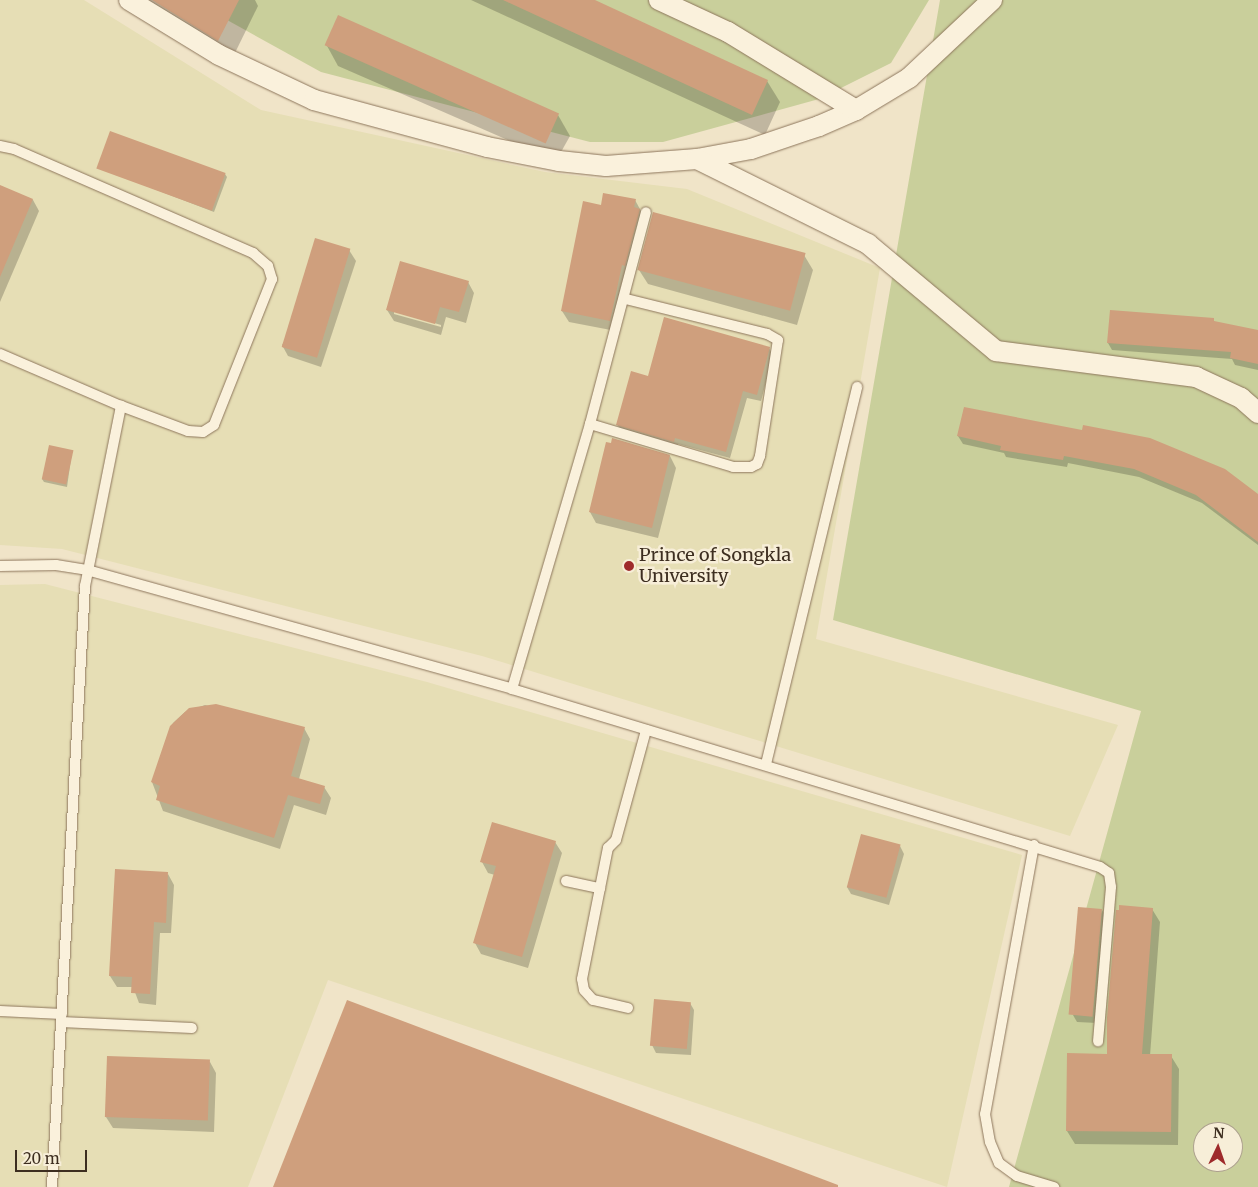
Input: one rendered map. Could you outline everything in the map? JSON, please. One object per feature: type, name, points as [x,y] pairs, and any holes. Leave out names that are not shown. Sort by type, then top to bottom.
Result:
[{"type":"street","points":[[129,0],[219,55],[283,88],[400,125],[559,161],[606,166],[697,159],[793,137],[856,110],[924,66],[992,0]]},
{"type":"street","points":[[659,0],[728,32],[856,110]]},
{"type":"street","points":[[697,159],[868,244],[996,351],[1196,378],[1220,386],[1258,413]]},
{"type":"lane","points":[[0,146],[14,149],[253,252],[268,266],[271,284],[214,425],[195,433],[121,406],[0,354]]},
{"type":"lane","points":[[512,689],[626,299],[646,212]]},
{"type":"lane","points":[[590,424],[733,466],[751,467],[757,464],[760,456],[778,340],[767,334],[626,299]]},
{"type":"lane","points":[[766,764],[857,387]]},
{"type":"lane","points":[[52,1187],[87,570],[121,406]]},
{"type":"lane","points":[[0,566],[56,565],[87,570],[512,689],[1093,864],[1110,877],[1098,1041]]},
{"type":"lane","points":[[628,1008],[593,1000],[582,985],[608,848],[616,840],[646,730]]},
{"type":"lane","points":[[1034,845],[985,1114],[990,1142],[999,1163],[1017,1176],[1054,1187]]},
{"type":"lane","points":[[566,881],[600,888]]},
{"type":"lane","points":[[0,1011],[62,1018],[192,1028]]},
{"type":"shaded area","points":[[0,0],[84,0],[261,110],[545,172],[687,189],[880,268],[816,639],[1118,725],[1070,836],[482,656],[62,549],[0,545]]},
{"type":"shaded area","points":[[45,584],[427,682],[1022,855],[947,1187],[328,980],[248,1187],[0,1187],[0,585]]},
{"type":"green space","points":[[191,0],[929,0],[891,63],[819,99],[663,142],[590,142],[321,72]]},
{"type":"green space","points":[[940,0],[1258,0],[1258,1187],[1009,1187],[1141,711],[833,620]]},
{"type":"building","points":[[152,0],[239,0],[218,41]]},
{"type":"building","points":[[503,0],[595,0],[768,80],[752,115]]},
{"type":"building","points":[[338,15],[559,113],[546,144],[325,45]]},
{"type":"building","points":[[110,131],[226,173],[212,211],[96,169]]},
{"type":"building","points":[[0,185],[33,199],[0,277]]},
{"type":"building","points":[[603,193],[636,199],[634,207],[640,209],[625,266],[622,265],[610,321],[561,311],[583,201],[601,205]]},
{"type":"building","points":[[653,212],[806,253],[790,311],[637,270]]},
{"type":"building","points":[[315,238],[350,249],[317,358],[282,347]]},
{"type":"building","points":[[400,261],[469,281],[459,312],[440,307],[435,324],[386,310]]},
{"type":"building","points":[[1110,310],[1214,318],[1214,321],[1258,330],[1258,364],[1230,358],[1231,352],[1107,343]]},
{"type":"building","points":[[664,317],[770,347],[757,395],[743,391],[726,452],[675,438],[674,442],[616,425],[631,371],[648,376]]},
{"type":"building","points":[[964,407],[1082,430],[1083,425],[1150,438],[1225,469],[1258,494],[1258,542],[1196,495],[1134,469],[1064,456],[1063,460],[1000,450],[1001,446],[957,436]]},
{"type":"building","points":[[612,438],[670,455],[652,528],[589,512],[606,442],[611,443]]},
{"type":"building","points":[[49,445],[73,450],[66,484],[42,479]]},
{"type":"building","points":[[216,704],[305,727],[291,776],[325,786],[320,804],[288,795],[274,838],[156,800],[160,786],[151,782],[170,726],[189,708]]},
{"type":"building","points":[[492,822],[556,841],[522,957],[473,943],[496,866],[480,862]]},
{"type":"building","points":[[861,834],[901,845],[886,898],[847,887]]},
{"type":"building","points":[[115,869],[168,872],[166,923],[154,922],[150,994],[131,993],[132,977],[109,976]]},
{"type":"building","points":[[1119,905],[1153,908],[1142,1054],[1172,1054],[1171,1132],[1066,1131],[1067,1053],[1107,1054],[1107,1018],[1116,910],[1119,910]]},
{"type":"building","points":[[1078,907],[1102,909],[1092,1017],[1069,1015]]},
{"type":"building","points":[[654,999],[691,1002],[687,1049],[650,1046]]},
{"type":"building","points":[[347,1000],[838,1185],[838,1187],[273,1187]]},
{"type":"building","points":[[107,1056],[210,1060],[208,1121],[105,1117]]},
{"type":"place","name":"Prince of Songkla University","points":[[629,566]]}]
